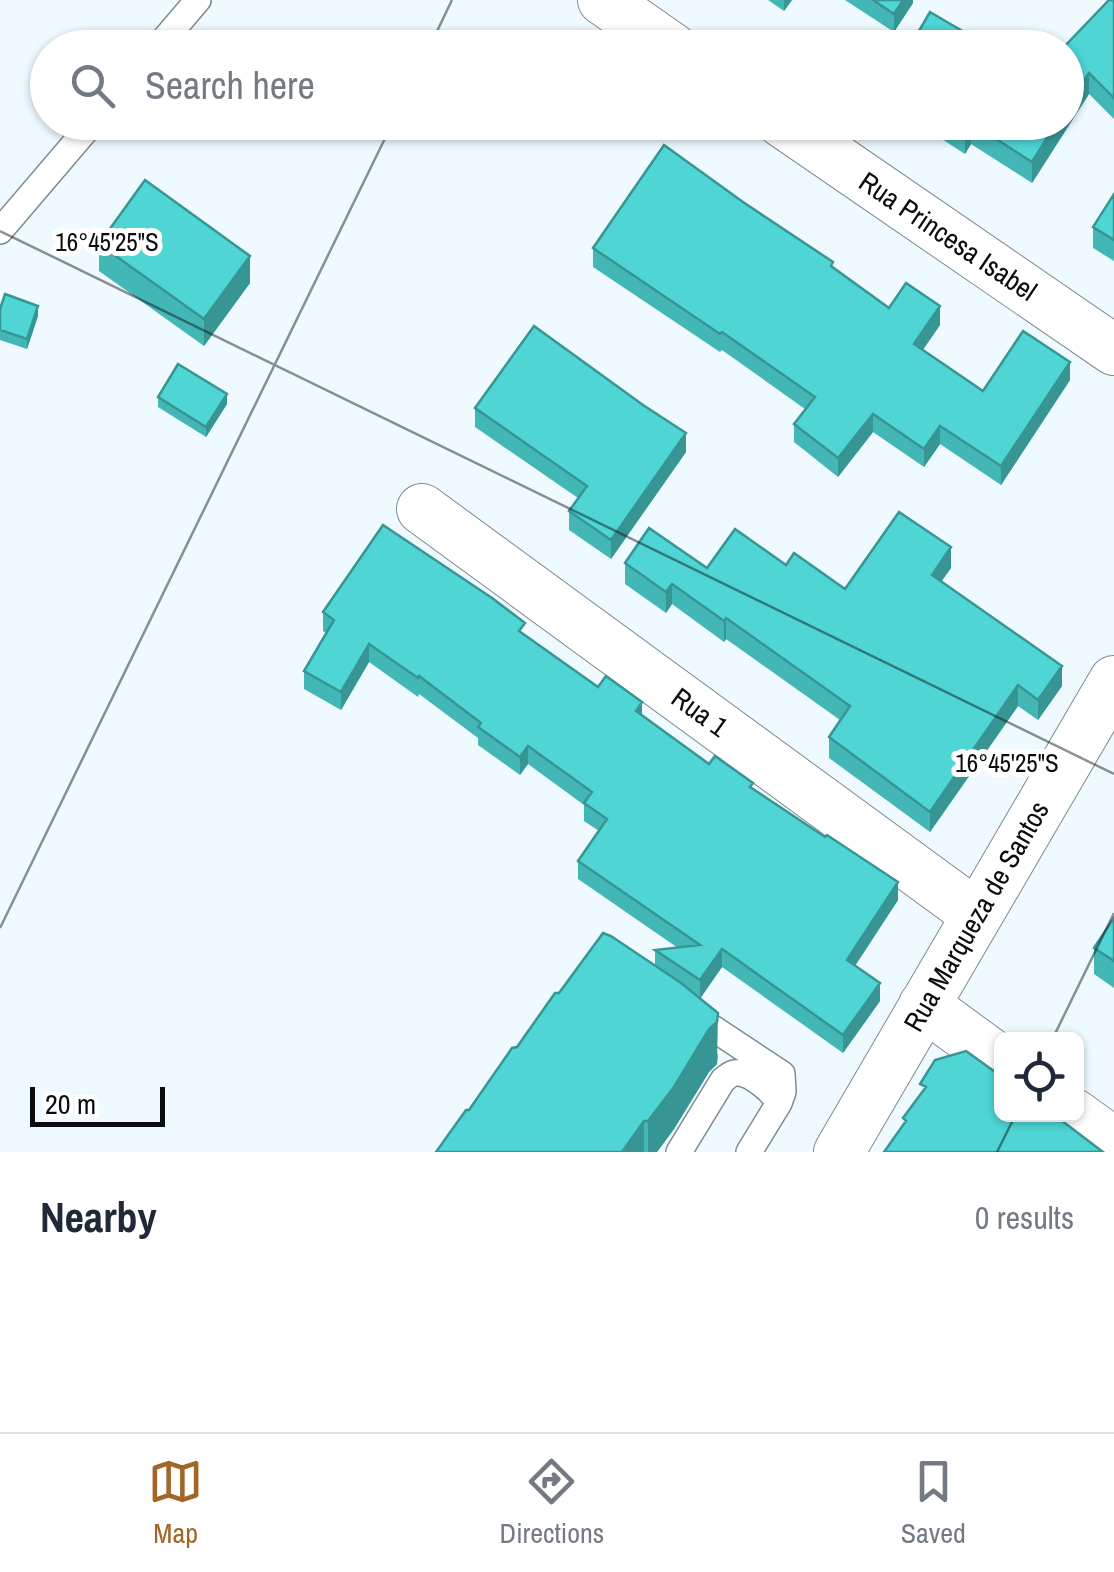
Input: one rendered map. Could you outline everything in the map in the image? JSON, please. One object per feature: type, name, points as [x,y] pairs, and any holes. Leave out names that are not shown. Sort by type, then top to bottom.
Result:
[{"type":"street","points":[[603,0],[646,30]]},
{"type":"street","name":"Rua Princesa Isabel","points":[[808,140],[1114,350]]},
{"type":"street","name":"Rua 1","points":[[422,509],[977,915]]},
{"type":"street","name":"Rua Marqueza de Santos","points":[[839,1152],[1114,681]]},
{"type":"street","points":[[924,1006],[994,1056]]},
{"type":"street","points":[[1084,1121],[1114,1143]]},
{"type":"lane","points":[[172,30],[198,0]]},
{"type":"lane","points":[[0,231],[78,140]]},
{"type":"lane","points":[[681,1006],[782,1074],[779,1103],[749,1152]]},
{"type":"lane","points":[[724,1080],[728,1039]]},
{"type":"lane","points":[[679,1152],[732,1073],[741,1073],[775,1096],[779,1103]]},
{"type":"building","points":[[873,0],[903,0],[894,14]]},
{"type":"building","points":[[1109,0],[1114,0],[1114,98],[1089,73],[1084,81],[1084,30],[1080,30]]},
{"type":"building","points":[[930,12],[961,30],[920,30]]},
{"type":"building","points":[[998,140],[1046,140],[1032,162]]},
{"type":"building","points":[[664,145],[833,262],[831,266],[889,308],[906,283],[940,306],[914,344],[983,391],[1023,331],[1070,362],[1001,466],[940,426],[924,449],[873,414],[838,458],[794,424],[815,397],[593,248]]},
{"type":"building","points":[[145,180],[250,256],[204,319],[99,244]]},
{"type":"building","points":[[1114,194],[1114,240],[1093,227]]},
{"type":"building","points":[[5,294],[38,306],[27,339],[0,330]]},
{"type":"building","points":[[534,326],[686,433],[611,540],[569,511],[587,486],[475,408]]},
{"type":"building","points":[[178,364],[227,394],[206,427],[158,397]]},
{"type":"building","points":[[899,512],[951,547],[932,575],[1062,666],[1038,700],[1018,685],[930,812],[829,737],[850,706],[726,618],[724,621],[672,584],[666,592],[625,563],[649,528],[707,568],[735,529],[786,565],[794,553],[845,589]]},
{"type":"building","points":[[383,525],[492,598],[525,623],[519,631],[598,687],[606,676],[642,702],[636,711],[709,764],[715,756],[753,783],[750,787],[898,882],[847,960],[880,983],[843,1035],[722,949],[700,980],[655,950],[700,945],[578,861],[607,819],[584,803],[592,792],[528,746],[520,757],[419,676],[369,644],[341,692],[304,671],[334,620],[323,612]]},
{"type":"building","points":[[1114,918],[1114,961],[1094,948]]},
{"type":"building","points":[[603,933],[681,983],[718,1013],[717,1022],[674,1087],[622,1152],[436,1152],[512,1048],[517,1047]]},
{"type":"building","points":[[966,1051],[994,1071],[994,1122],[1064,1122],[1103,1152],[884,1152],[926,1087],[920,1084],[935,1060]]}]
